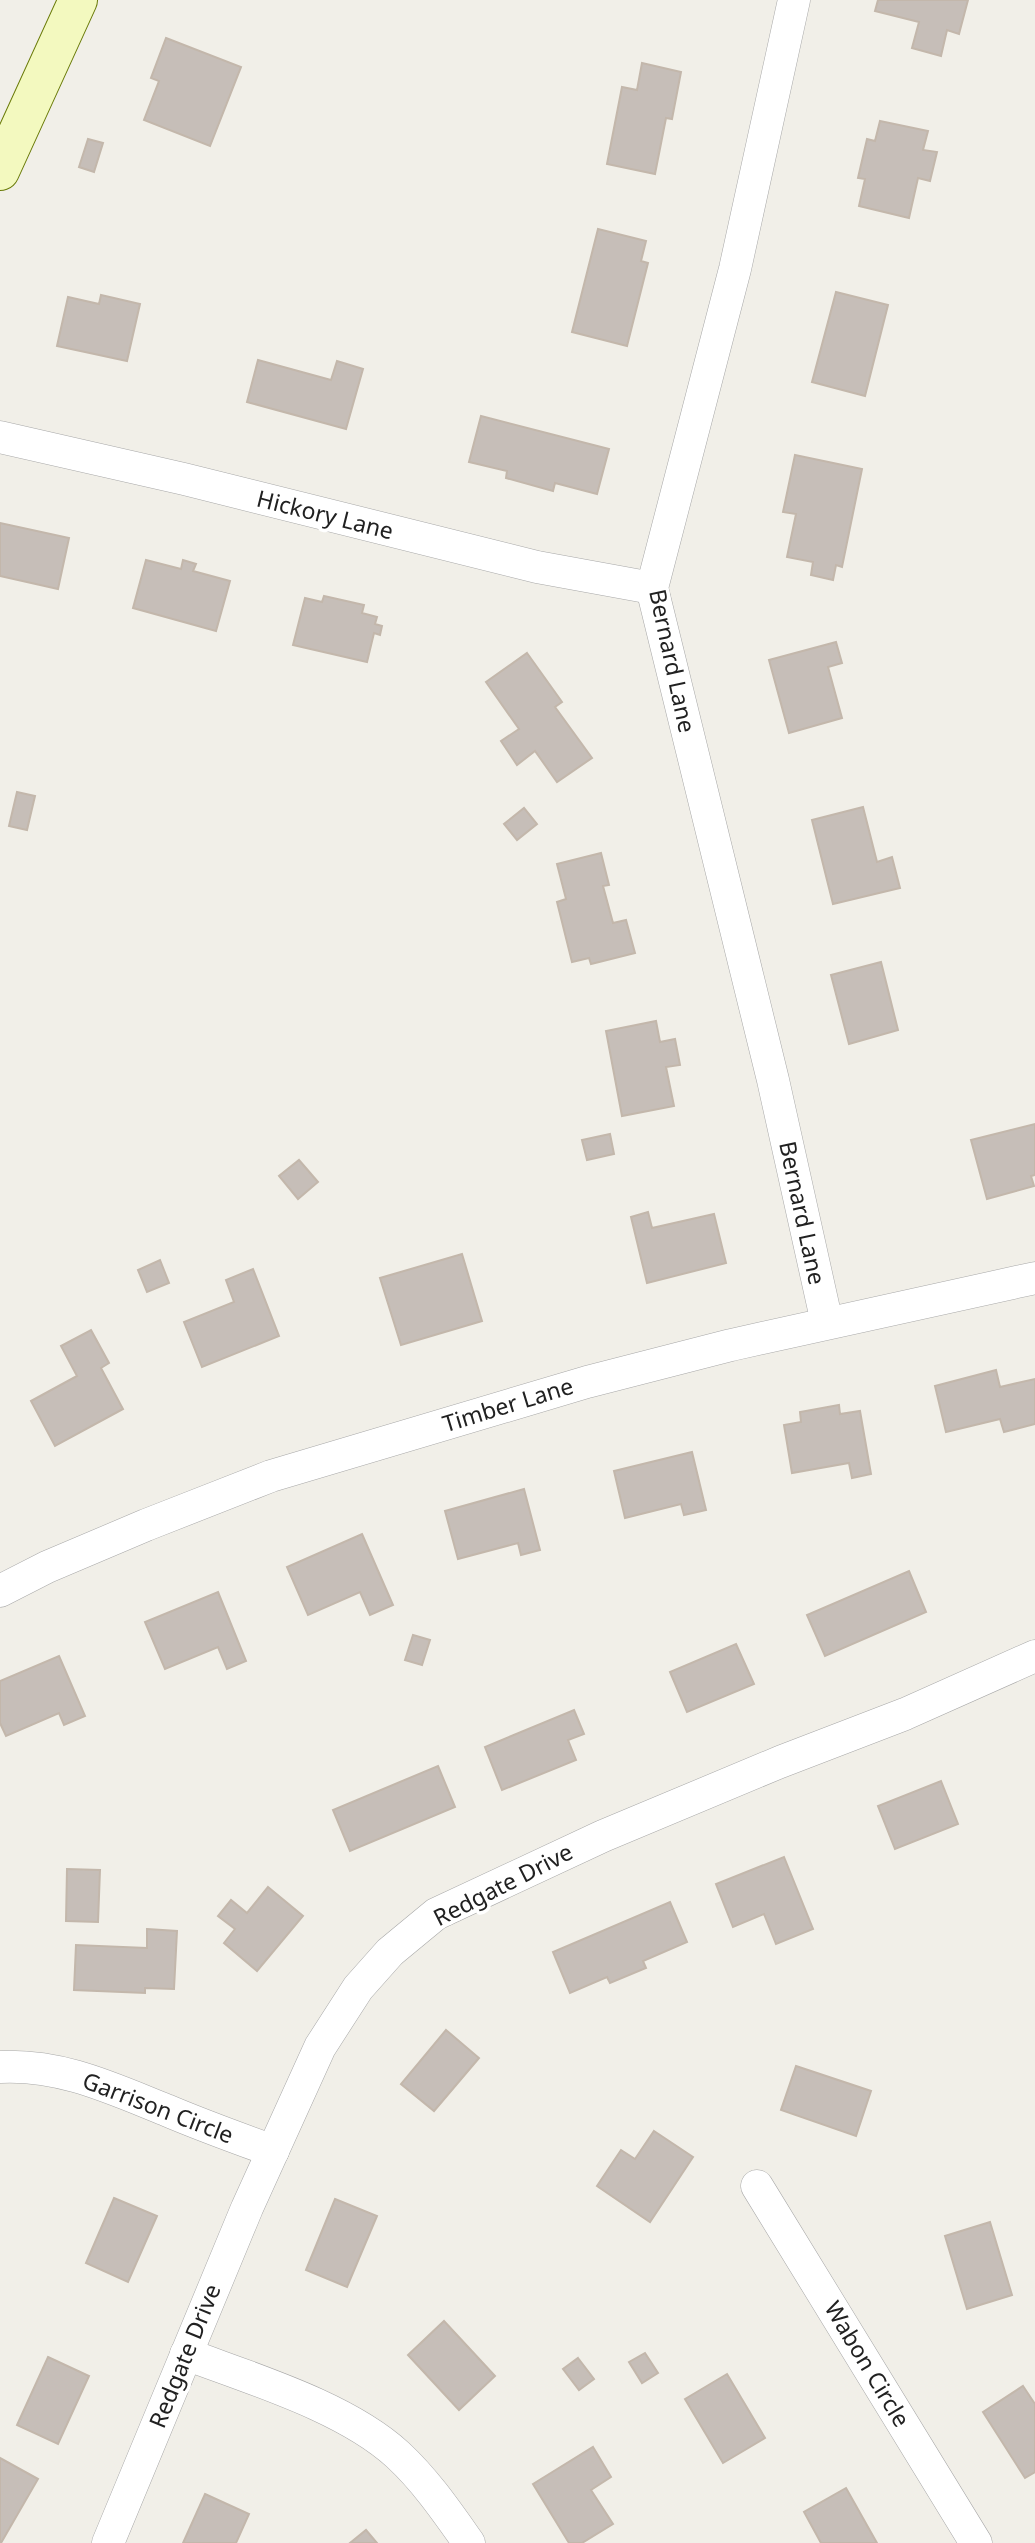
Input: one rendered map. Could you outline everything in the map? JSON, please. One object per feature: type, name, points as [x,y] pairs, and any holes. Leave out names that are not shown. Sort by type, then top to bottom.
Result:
[{"type":"street","points":[[0,171],[78,0]]},
{"type":"street","name":"Bernard Lane","points":[[794,0],[735,269],[652,588],[773,1080],[827,1323]]},
{"type":"street","name":"Hickory Lane","points":[[0,436],[537,567],[652,588]]},
{"type":"street","name":"Timber Lane","points":[[0,1591],[47,1567],[271,1476],[587,1382],[731,1345],[1035,1278]]},
{"type":"street","name":"Redgate Drive","points":[[108,2543],[186,2354],[320,2047],[358,1988],[390,1952],[436,1914],[603,1836],[780,1762],[905,1714],[1035,1656]]},
{"type":"street","name":"Garrison Circle","points":[[0,2067],[22,2066],[85,2077],[273,2151]]},
{"type":"street","name":"Wabon Circle","points":[[757,2186],[976,2543]]},
{"type":"street","points":[[186,2354],[286,2392],[359,2426],[397,2454],[430,2489],[469,2543]]},
{"type":"building","points":[[878,0],[968,0],[959,34],[947,30],[941,56],[912,48],[919,22],[875,11]]},
{"type":"building","points":[[166,38],[241,67],[210,146],[144,120],[159,81],[151,78]]},
{"type":"building","points":[[642,63],[681,72],[672,119],[666,118],[655,174],[607,164],[622,87],[637,90]]},
{"type":"building","points":[[880,121],[928,131],[923,150],[937,152],[930,181],[918,178],[909,218],[859,206],[865,179],[858,178],[867,139],[875,141]]},
{"type":"building","points":[[88,139],[103,143],[94,172],[79,167]]},
{"type":"building","points":[[598,229],[646,241],[641,261],[648,263],[627,346],[572,332]]},
{"type":"building","points":[[836,292],[888,305],[865,396],[812,382]]},
{"type":"building","points":[[101,295],[140,304],[127,361],[57,346],[68,297],[99,304]]},
{"type":"building","points":[[258,360],[331,380],[337,361],[363,369],[346,429],[247,402]]},
{"type":"building","points":[[481,416],[609,449],[597,494],[555,483],[553,491],[506,478],[507,471],[469,462]]},
{"type":"building","points":[[795,455],[862,469],[842,567],[836,565],[833,580],[811,575],[813,562],[787,557],[796,514],[783,512]]},
{"type":"building","points":[[0,523],[69,538],[58,589],[0,576]]},
{"type":"building","points":[[146,560],[181,569],[183,560],[196,564],[193,571],[230,581],[216,631],[133,608]]},
{"type":"building","points":[[324,596],[364,605],[362,613],[377,617],[375,624],[382,626],[380,635],[374,633],[367,662],[293,645],[305,598],[322,602]]},
{"type":"building","points":[[836,642],[842,663],[828,667],[842,718],[789,733],[769,660]]},
{"type":"building","points":[[527,653],[562,702],[555,707],[592,758],[557,782],[535,751],[517,765],[501,741],[519,729],[486,682]]},
{"type":"building","points":[[17,792],[35,796],[27,830],[9,826]]},
{"type":"building","points":[[863,807],[877,862],[892,857],[900,888],[833,904],[812,820]]},
{"type":"building","points":[[524,808],[537,824],[517,840],[504,824]]},
{"type":"building","points":[[601,853],[609,885],[603,886],[613,923],[626,920],[635,953],[591,964],[589,958],[572,962],[557,902],[566,899],[557,864]]},
{"type":"building","points":[[881,962],[898,1030],[849,1044],[831,975]]},
{"type":"building","points":[[656,1021],[660,1042],[675,1039],[680,1065],[666,1067],[674,1106],[622,1116],[606,1031]]},
{"type":"building","points":[[1035,1124],[1035,1175],[1031,1176],[1034,1186],[987,1199],[971,1140]]},
{"type":"building","points":[[610,1134],[614,1154],[587,1160],[582,1140]]},
{"type":"building","points":[[299,1160],[318,1182],[298,1199],[279,1176]]},
{"type":"building","points":[[648,1212],[652,1228],[714,1214],[726,1263],[647,1283],[631,1217]]},
{"type":"building","points":[[462,1254],[482,1321],[401,1345],[380,1278]]},
{"type":"building","points":[[160,1260],[169,1283],[147,1292],[138,1270]]},
{"type":"building","points":[[253,1269],[279,1336],[202,1367],[184,1322],[234,1302],[226,1280]]},
{"type":"building","points":[[91,1330],[109,1363],[101,1368],[123,1409],[55,1446],[31,1401],[77,1376],[61,1346]]},
{"type":"building","points":[[996,1370],[1000,1387],[1035,1379],[1035,1424],[1004,1432],[1000,1419],[946,1432],[935,1386]]},
{"type":"building","points":[[839,1405],[840,1414],[860,1411],[871,1474],[852,1478],[849,1463],[792,1473],[784,1425],[801,1422],[800,1412]]},
{"type":"building","points":[[692,1452],[706,1510],[684,1515],[681,1504],[625,1518],[614,1471]]},
{"type":"building","points":[[524,1489],[540,1550],[521,1555],[518,1543],[458,1559],[445,1511]]},
{"type":"building","points":[[362,1534],[393,1605],[370,1615],[360,1592],[308,1615],[287,1567]]},
{"type":"building","points":[[909,1571],[926,1612],[825,1656],[807,1615]]},
{"type":"building","points":[[218,1592],[246,1661],[227,1669],[218,1647],[165,1669],[145,1622]]},
{"type":"building","points":[[413,1635],[430,1640],[422,1665],[405,1660]]},
{"type":"building","points":[[736,1644],[754,1684],[687,1712],[670,1672]]},
{"type":"building","points":[[59,1656],[85,1716],[64,1725],[59,1713],[6,1736],[0,1723],[0,1681]]},
{"type":"building","points":[[574,1710],[584,1734],[568,1740],[576,1760],[502,1790],[485,1747]]},
{"type":"building","points":[[438,1766],[455,1807],[350,1851],[333,1810]]},
{"type":"building","points":[[941,1781],[958,1824],[895,1849],[878,1806]]},
{"type":"building","points":[[784,1857],[813,1929],[776,1944],[764,1914],[733,1927],[716,1884]]},
{"type":"building","points":[[67,1869],[100,1870],[98,1922],[66,1921]]},
{"type":"building","points":[[268,1887],[303,1916],[257,1971],[224,1943],[235,1929],[218,1916],[231,1900],[247,1913]]},
{"type":"building","points":[[670,1902],[687,1942],[643,1961],[646,1968],[610,1983],[607,1977],[570,1993],[553,1952]]},
{"type":"building","points":[[147,1929],[177,1931],[174,1989],[145,1988],[145,1993],[74,1990],[76,1945],[147,1948]]},
{"type":"building","points":[[446,2030],[479,2058],[434,2111],[401,2084]]},
{"type":"building","points":[[796,2066],[871,2091],[856,2136],[781,2110]]},
{"type":"building","points":[[654,2131],[693,2157],[650,2222],[597,2186],[621,2150],[635,2159]]},
{"type":"building","points":[[114,2198],[157,2216],[128,2282],[86,2263]]},
{"type":"building","points":[[335,2199],[377,2216],[347,2287],[306,2270]]},
{"type":"building","points":[[990,2222],[1012,2295],[967,2309],[945,2236]]},
{"type":"building","points":[[444,2321],[495,2376],[459,2410],[408,2355]]},
{"type":"building","points":[[645,2353],[658,2373],[642,2383],[629,2362]]},
{"type":"building","points":[[48,2357],[89,2376],[58,2444],[17,2425]]},
{"type":"building","points":[[578,2358],[594,2379],[579,2390],[563,2369]]},
{"type":"building","points":[[727,2374],[765,2438],[723,2463],[685,2399]]},
{"type":"building","points":[[1023,2386],[1035,2404],[1035,2472],[1025,2478],[983,2412]]},
{"type":"building","points":[[593,2447],[611,2477],[591,2490],[613,2524],[582,2543],[569,2543],[533,2484]]},
{"type":"building","points":[[0,2458],[38,2479],[1,2543],[0,2543]]},
{"type":"building","points":[[846,2488],[877,2543],[821,2543],[804,2512]]},
{"type":"building","points":[[205,2494],[249,2514],[236,2543],[183,2543]]},
{"type":"building","points":[[366,2530],[377,2543],[350,2543]]}]
